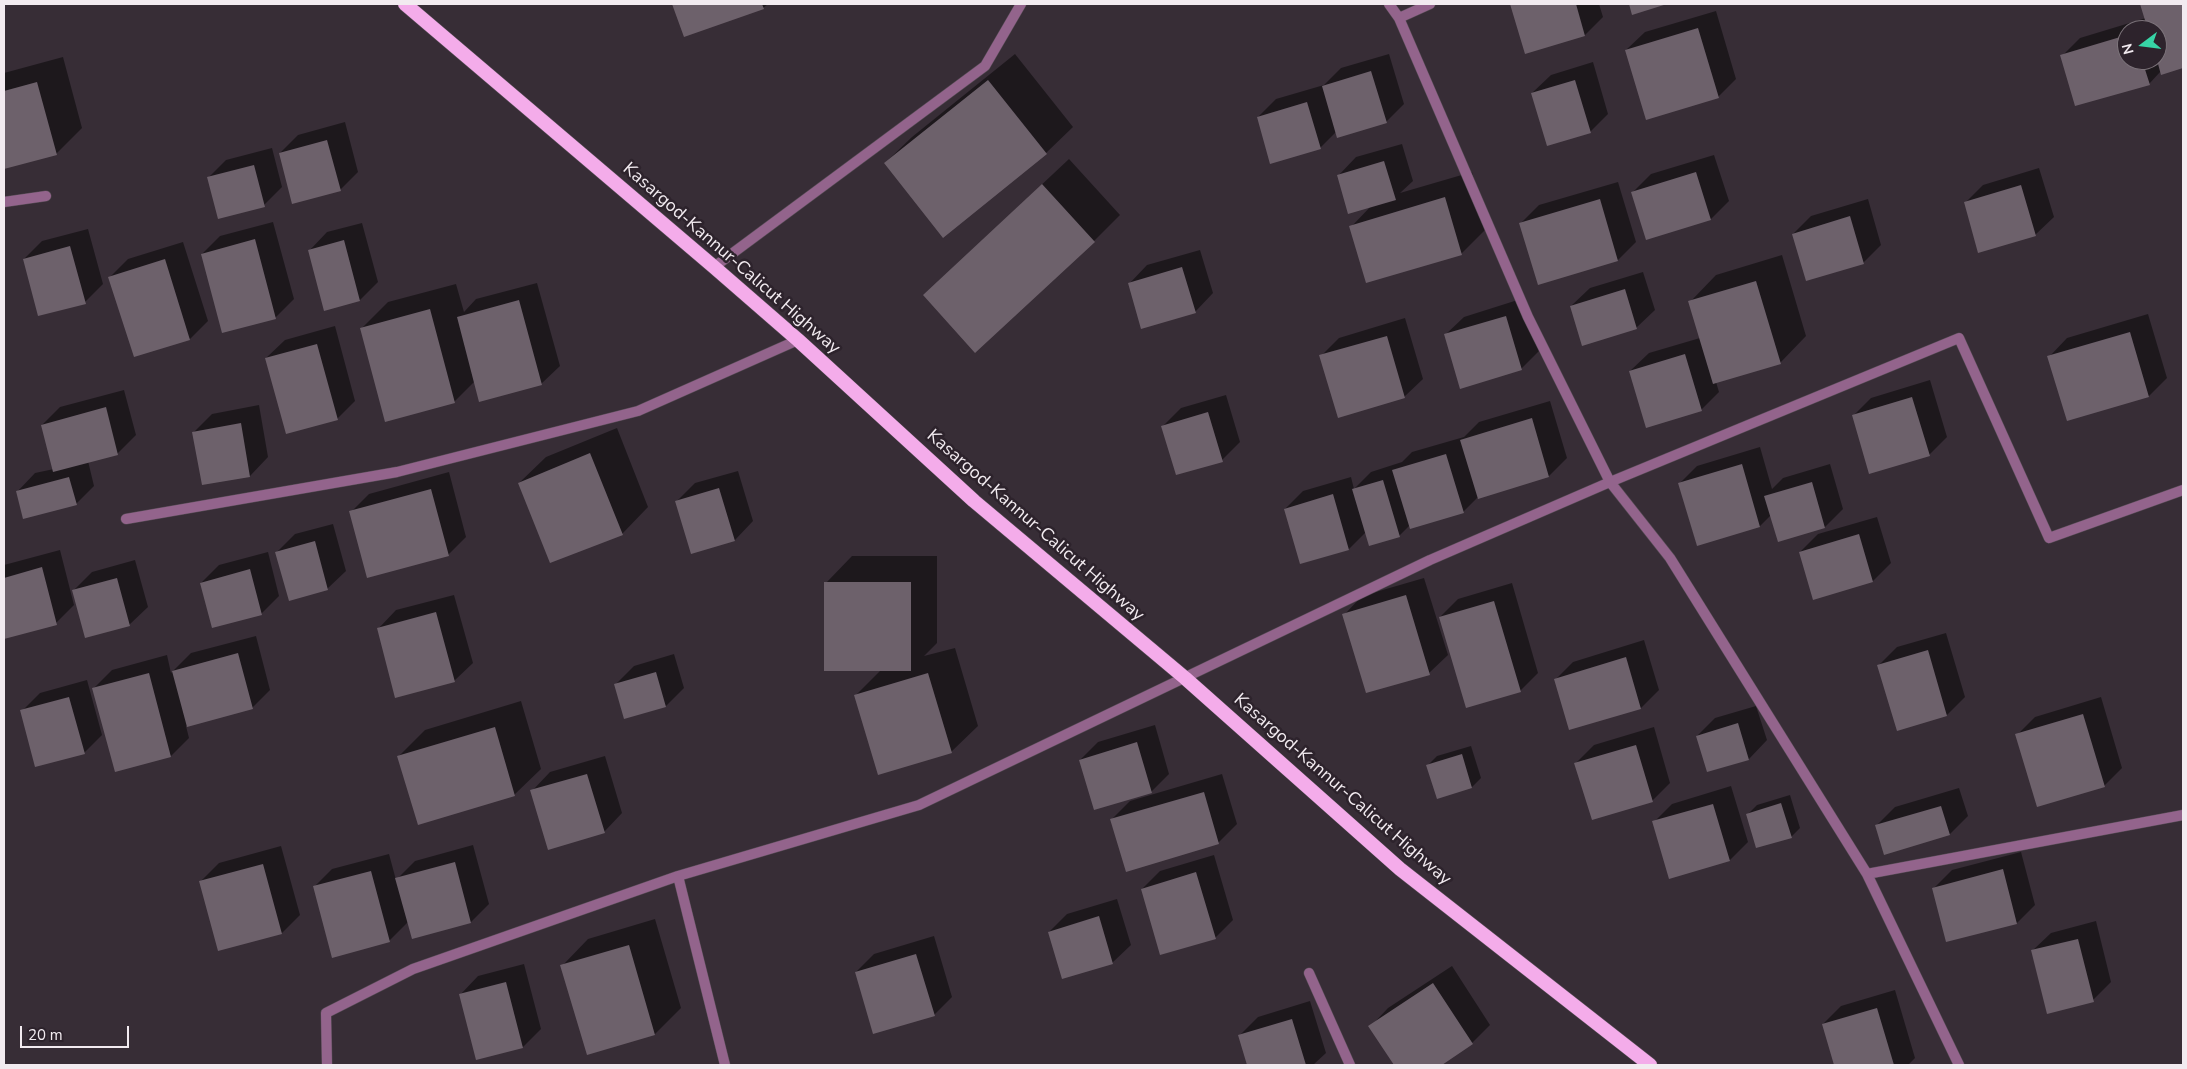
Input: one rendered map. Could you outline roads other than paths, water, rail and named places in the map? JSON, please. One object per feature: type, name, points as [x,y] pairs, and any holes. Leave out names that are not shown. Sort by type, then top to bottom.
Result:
[{"type":"highway","name":"Kasargod-Kannur-Calicut Highway","points":[[404,4],[714,267],[798,340],[974,501],[1185,678],[1400,869],[1650,1065]]},
{"type":"street","points":[[714,267],[985,66],[1021,4]]},
{"type":"street","points":[[1389,4],[1399,18],[1528,317],[1610,482],[1670,558],[1867,874],[1959,1065]]},
{"type":"street","points":[[1399,18],[1430,4]]},
{"type":"street","points":[[4,202],[46,196]]},
{"type":"street","points":[[327,1065],[326,1013],[413,969],[678,876],[919,805],[1430,560],[1610,482],[1959,338],[2049,538],[2183,490]]},
{"type":"street","points":[[126,519],[397,472],[638,411],[798,340]]},
{"type":"street","points":[[1867,874],[2183,815]]},
{"type":"street","points":[[678,876],[725,1065]]},
{"type":"street","points":[[1309,973],[1350,1065]]}]
